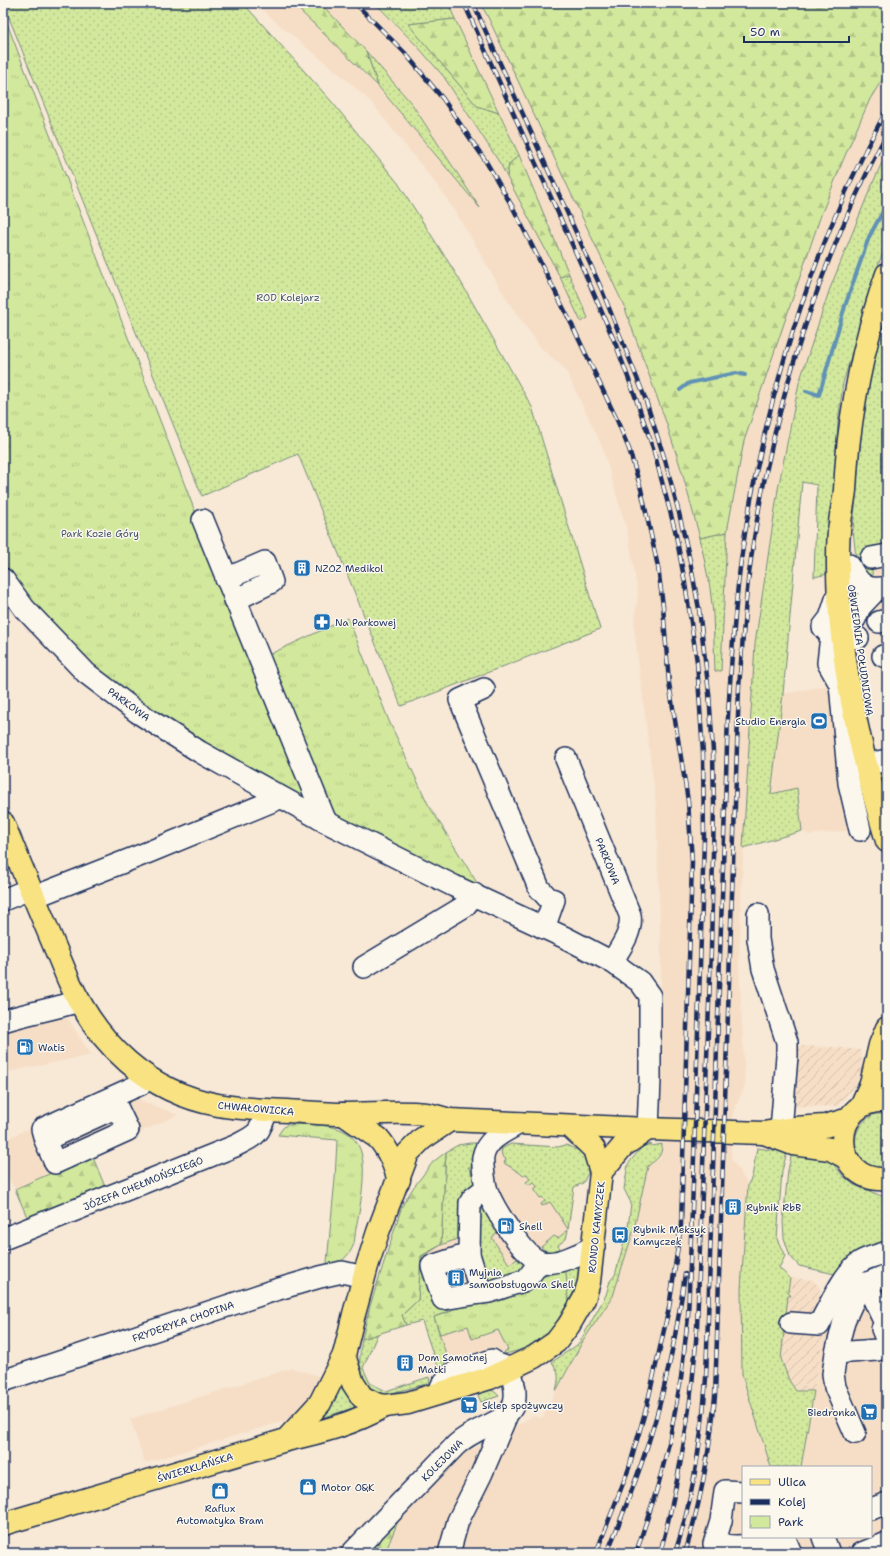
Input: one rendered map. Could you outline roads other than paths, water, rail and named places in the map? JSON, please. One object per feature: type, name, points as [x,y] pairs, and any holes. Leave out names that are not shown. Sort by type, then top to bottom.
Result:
[{"type":"main road","name":"OBWIEDNIA POŁUDNIOWA","points":[[887,274],[867,339],[858,379],[849,440],[845,490],[840,524],[839,590],[847,631],[882,761],[887,832]]},
{"type":"main road","name":"OBWIEDNIA POŁUDNIOWA","points":[[845,490],[849,565],[847,631],[856,719],[887,841]]},
{"type":"main road","name":"CHWAŁOWICKA","points":[[3,823],[79,1001],[92,1022],[108,1043],[124,1059],[149,1078],[166,1088],[206,1102],[228,1107],[343,1114],[420,1114],[450,1120]]},
{"type":"main road","points":[[885,1182],[868,1177],[859,1172],[847,1158],[843,1147],[843,1135],[871,1084],[880,1045],[887,1028]]},
{"type":"main road","points":[[286,1440],[320,1403],[344,1355],[364,1277],[378,1232],[408,1153],[422,1139],[450,1120],[648,1130],[772,1131],[825,1126],[855,1113],[874,1102],[887,1101]]},
{"type":"main road","points":[[343,1114],[378,1138],[392,1160],[399,1180]]},
{"type":"main road","name":"RONDO KAMYCZEK","points":[[344,1355],[353,1383],[358,1392],[370,1402],[385,1406],[408,1403],[490,1378],[534,1357],[556,1342],[580,1307],[587,1291],[591,1274],[601,1172],[594,1150],[570,1126]]},
{"type":"main road","points":[[601,1172],[623,1146],[648,1130]]},
{"type":"main road","points":[[772,1131],[793,1144],[830,1149],[847,1158]]},
{"type":"main road","name":"ŚWIERKLAŃSKA","points":[[3,1524],[286,1440],[324,1432],[361,1418],[385,1406]]},
{"type":"street","points":[[203,520],[326,822]]},
{"type":"street","points":[[226,579],[265,562],[272,582],[235,600]]},
{"type":"street","points":[[849,565],[859,582],[864,585],[882,588]]},
{"type":"street","name":"PARKOWA","points":[[3,579],[24,608],[86,673],[144,716],[200,752],[280,798],[326,822],[612,962],[640,982],[650,996],[650,1080],[648,1130]]},
{"type":"street","points":[[860,830],[849,782],[840,684],[828,663],[860,607],[882,588]]},
{"type":"street","points":[[484,689],[460,700],[539,888],[548,898],[554,900],[544,928]]},
{"type":"street","name":"PARKOWA","points":[[566,759],[630,915],[632,924],[629,932],[612,962]]},
{"type":"street","points":[[849,782],[872,786]]},
{"type":"street","points":[[3,900],[32,893],[149,852],[280,798]]},
{"type":"street","points":[[364,967],[465,906],[474,894]]},
{"type":"street","points":[[758,914],[758,938],[763,969],[787,1042],[787,1056],[772,1131]]},
{"type":"street","points":[[3,1021],[33,1012],[55,1009],[79,1001]]},
{"type":"street","points":[[119,1100],[128,1130],[55,1163],[42,1129],[119,1100],[149,1078]]},
{"type":"street","name":"JÓZEFA CHEŁMOŃSKIEGO","points":[[3,1239],[235,1146],[259,1132],[267,1110]]},
{"type":"street","points":[[520,1123],[493,1139],[483,1157],[486,1188],[506,1224],[530,1256],[546,1262],[570,1258],[594,1246]]},
{"type":"street","points":[[468,1295],[456,1258],[472,1198],[486,1188]]},
{"type":"street","points":[[468,1295],[489,1292],[526,1280],[546,1262],[575,1244],[596,1219]]},
{"type":"street","points":[[791,1323],[819,1325],[836,1293],[853,1268],[860,1262],[887,1252]]},
{"type":"street","points":[[456,1258],[468,1295]]},
{"type":"street","name":"FRYDERYKA CHOPINA","points":[[3,1381],[320,1277],[342,1272],[364,1277]]},
{"type":"street","points":[[882,1310],[887,1275]]},
{"type":"street","points":[[855,1433],[835,1387],[833,1374],[836,1353],[840,1335],[848,1312],[860,1286],[882,1310]]},
{"type":"street","points":[[836,1353],[877,1350],[887,1346]]},
{"type":"street","points":[[449,1553],[458,1521],[481,1475],[506,1417],[514,1404],[513,1382],[509,1368]]},
{"type":"street","name":"KOLEJOWA","points":[[352,1553],[462,1440],[506,1417]]},
{"type":"street","points":[[742,1492],[725,1491],[721,1521],[714,1544],[734,1547],[755,1544],[775,1538]]},
{"type":"street","points":[[872,1509],[887,1503]]},
{"type":"street","points":[[780,1538],[786,1541],[791,1553]]},
{"type":"street","points":[[823,1538],[828,1553]]},
{"type":"street","points":[[862,1553],[887,1543]]},
{"type":"waterway","points":[[806,391],[819,395],[845,306],[869,237],[887,204]]},
{"type":"waterway","points":[[680,390],[689,383],[736,373],[745,375]]},
{"type":"railway","points":[[355,3],[405,53],[443,99],[485,160],[512,206],[573,327],[629,449],[641,489],[658,567],[663,606],[669,683],[688,801],[692,862],[681,1225],[669,1308],[647,1405],[629,1468],[596,1553]]},
{"type":"railway","points":[[464,3],[584,271],[616,345],[635,396],[653,448],[675,530],[697,662],[703,754],[704,839],[688,1317],[681,1378],[669,1443],[658,1486],[636,1553]]},
{"type":"railway","points":[[473,3],[601,288],[645,398],[665,460],[679,513],[699,609],[709,693],[713,751],[714,805],[711,950],[697,1328],[692,1385],[684,1441],[674,1497],[660,1553]]},
{"type":"railway","points":[[675,1553],[682,1532],[696,1466],[706,1378],[728,716],[741,560],[750,502],[762,443],[794,328],[813,272],[835,216],[887,109]]},
{"type":"railway","points":[[685,1553],[696,1515],[704,1476],[715,1396],[739,687],[748,581],[756,523],[767,465],[797,351],[837,239],[887,133]]},
{"type":"railway","points":[[607,1553],[634,1485],[660,1402],[670,1360],[685,1274]]},
{"type":"place","name":"NZOZ Medikol","points":[[302,568]]},
{"type":"place","name":"Na Parkowej","points":[[322,622]]},
{"type":"place","name":"Studio Energia","points":[[819,721]]},
{"type":"place","name":"Watis","points":[[25,1047]]},
{"type":"place","name":"Rybnik RbB","points":[[733,1207]]},
{"type":"place","name":"Shell","points":[[506,1226]]},
{"type":"place","name":"Rybnik Meksyk Kamyczek","points":[[620,1235]]},
{"type":"place","name":"Myjnia samoobsługowa Shell","points":[[456,1278]]},
{"type":"place","name":"Dom Samotnej Matki","points":[[405,1363]]},
{"type":"place","name":"Sklep spożywczy","points":[[469,1405]]},
{"type":"place","name":"Biedronka","points":[[869,1412]]},
{"type":"place","name":"Motor O&K","points":[[308,1487]]},
{"type":"place","name":"Raflux Automatyka Bram","points":[[220,1491]]},
{"type":"park label","name":"ROD Kolejarz","points":[[288,297]]},
{"type":"park label","name":"Park Kozie Góry","points":[[100,533]]}]
